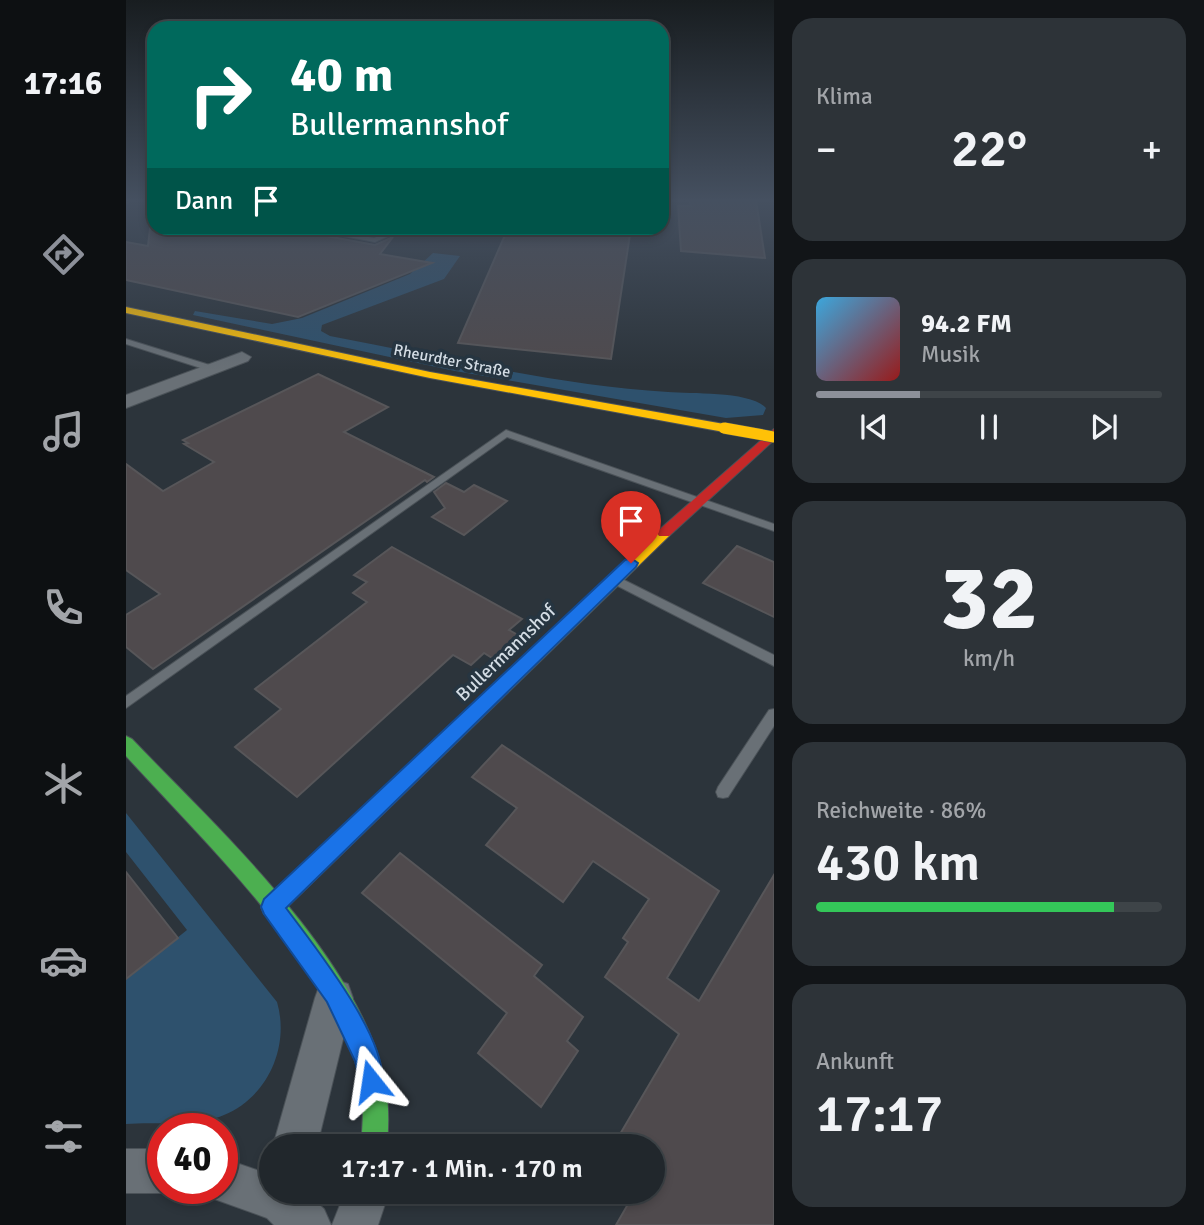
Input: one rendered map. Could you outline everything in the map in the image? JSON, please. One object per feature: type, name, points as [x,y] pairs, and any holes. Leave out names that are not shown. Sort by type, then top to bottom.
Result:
[{"type":"street","name":"Rheurdter Straße","points":[[126,310],[403,370],[774,435]]},
{"type":"street","points":[[126,402],[242,358]]},
{"type":"street","name":"Bullermannshof","points":[[272,907],[614,579],[774,435]]},
{"type":"street","points":[[126,744],[272,907],[335,993],[367,1059],[378,1125],[376,1134]]},
{"type":"street","points":[[298,1134],[335,993]]},
{"type":"street","points":[[126,1171],[147,1171]]},
{"type":"street","points":[[238,1186],[291,1206]]},
{"type":"street","points":[[355,1225],[362,1204]]},
{"type":"lane","points":[[126,341],[213,369]]},
{"type":"lane","points":[[126,703],[506,433],[774,528]]},
{"type":"lane","points":[[614,579],[774,661]]},
{"type":"lane","points":[[723,792],[774,714]]},
{"type":"lane","points":[[126,772],[141,761]]},
{"type":"shaded area","points":[[428,257],[459,257],[444,279],[322,325],[321,331],[330,336],[541,377],[626,388],[735,396],[766,408],[763,415],[726,418],[455,371],[193,315],[195,311],[272,324],[302,318],[410,274]]},
{"type":"shaded area","points":[[126,813],[277,1002],[280,1036],[272,1068],[253,1096],[228,1113],[147,1113],[147,1123],[126,1124],[126,979],[187,930],[126,852]]},
{"type":"building","points":[[126,257],[398,257],[432,263],[298,317],[126,280]]},
{"type":"building","points":[[495,257],[627,257],[611,359],[458,343]]},
{"type":"building","points":[[318,374],[388,407],[344,432],[434,477],[427,482],[425,480],[153,669],[126,647],[126,615],[160,594],[126,570],[126,464],[163,491],[214,462],[184,444],[188,443],[183,440]]},
{"type":"building","points":[[446,483],[464,492],[474,485],[507,501],[464,535],[432,517],[445,508],[434,492]]},
{"type":"building","points":[[737,546],[774,562],[774,617],[703,583]]},
{"type":"building","points":[[392,547],[522,619],[509,630],[523,638],[497,661],[484,653],[471,665],[453,655],[297,797],[235,747],[281,709],[255,689],[367,602],[353,593],[367,582],[354,575]]},
{"type":"building","points":[[502,745],[719,891],[667,978],[699,1001],[774,875],[774,1225],[616,1225],[628,1204],[665,1204],[665,1134],[620,1134],[679,1034],[605,977],[628,942],[623,938],[649,899],[593,861],[563,902],[486,845],[517,808],[472,777]]},
{"type":"building","points":[[400,853],[542,965],[534,976],[583,1017],[567,1041],[578,1051],[541,1107],[478,1053],[507,1013],[362,893]]},
{"type":"building","points":[[126,872],[178,938],[126,979]]},
{"type":"traffic: fast","points":[[126,744],[265,895],[328,980],[352,1023],[369,1066],[376,1106],[375,1134]]},
{"type":"traffic: slow","points":[[126,310],[430,375],[724,428]]},
{"type":"traffic: slow","points":[[724,428],[774,437]]},
{"type":"traffic: slow","points":[[272,907],[664,533]]},
{"type":"traffic: jam","points":[[664,533],[774,433]]},
{"type":"route","points":[[371,1081],[367,1059],[335,993],[272,907],[631,563]]}]
